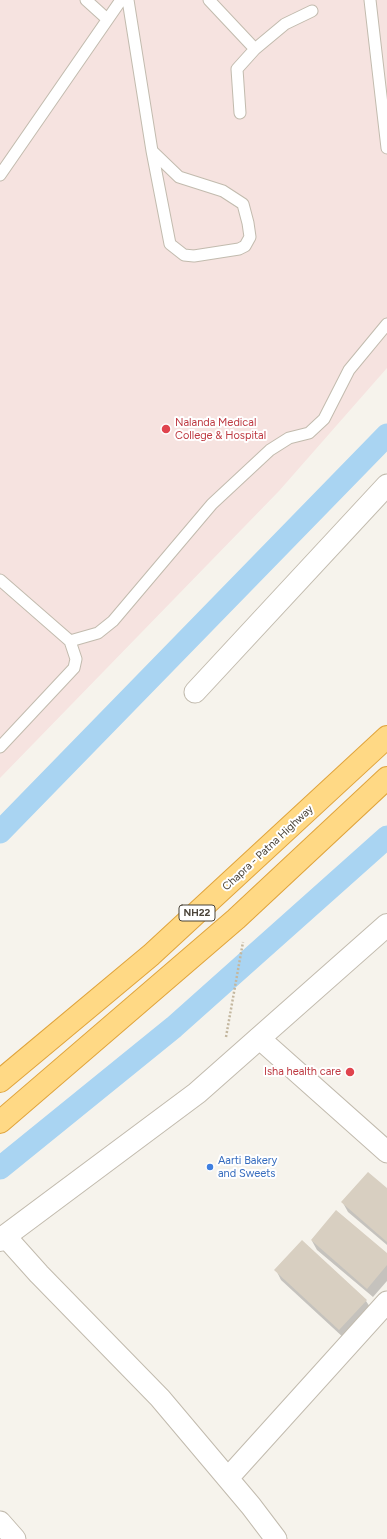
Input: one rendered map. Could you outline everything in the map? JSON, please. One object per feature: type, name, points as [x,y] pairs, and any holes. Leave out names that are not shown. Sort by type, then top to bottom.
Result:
[{"type":"highway","name":"Chapra - Patna Highway","points":[[0,1081],[151,955],[387,737]]},
{"type":"highway","name":"NH22","points":[[0,1122],[236,918],[387,778]]},
{"type":"street","points":[[195,692],[387,485]]},
{"type":"street","points":[[276,1539],[228,1478],[160,1398],[2,1238],[198,1093],[387,925]]},
{"type":"street","points":[[259,1038],[387,1152]]},
{"type":"street","points":[[228,1478],[387,1302]]},
{"type":"street","points":[[0,1522],[15,1539]]},
{"type":"lane","points":[[86,0],[107,19]]},
{"type":"lane","points":[[0,175],[121,0]]},
{"type":"lane","points":[[128,0],[152,151],[170,244],[184,255],[194,256],[239,249],[245,246],[250,238],[243,204],[223,191],[179,177],[152,151]]},
{"type":"lane","points":[[209,0],[255,50]]},
{"type":"lane","points":[[370,0],[387,148]]},
{"type":"lane","points":[[240,113],[237,69],[255,50],[285,24],[312,11]]},
{"type":"lane","points":[[70,641],[98,633],[113,621],[212,504],[270,450],[289,438],[309,433],[324,419],[349,370],[387,324]]},
{"type":"lane","points":[[0,580],[70,641],[76,660],[74,668],[0,747]]},
{"type":"path","points":[[233,1062],[226,1038],[240,959]]},
{"type":"shaded area","name":"Nalanda Medical College & Hospital","points":[[0,0],[387,0],[387,368],[279,491],[0,778]]},
{"type":"building","points":[[368,1172],[387,1188],[387,1242],[341,1202]]},
{"type":"building","points":[[336,1210],[387,1253],[387,1265],[367,1289],[311,1240]]},
{"type":"building","points":[[302,1240],[367,1300],[339,1330],[274,1270]]},
{"type":"waterway","points":[[0,832],[387,435]]},
{"type":"waterway","points":[[0,1168],[174,1027],[387,837]]},
{"type":"place","name":"Nalanda Medical College & Hospital","points":[[166,429]]},
{"type":"place","name":"Isha health care","points":[[350,1072]]},
{"type":"place","name":"Aarti Bakery and Sweets","points":[[210,1167]]}]
